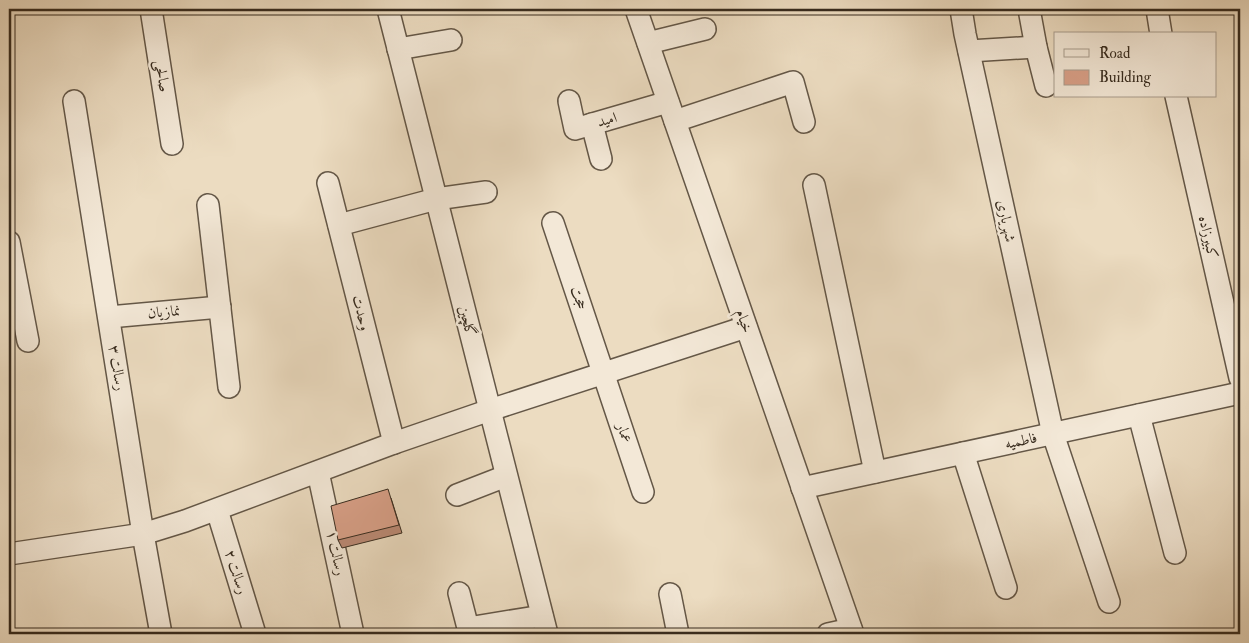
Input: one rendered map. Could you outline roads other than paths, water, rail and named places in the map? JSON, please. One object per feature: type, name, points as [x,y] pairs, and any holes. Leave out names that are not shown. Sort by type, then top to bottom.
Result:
[{"type":"street","name":"صالحی","points":[[151,9],[172,144]]},
{"type":"street","name":"گلچین","points":[[388,9],[544,625]]},
{"type":"street","name":"خیام","points":[[636,9],[852,632]]},
{"type":"street","name":"شهریاری","points":[[961,9],[1053,434],[1110,602]]},
{"type":"street","points":[[1029,9],[1046,86]]},
{"type":"street","points":[[1157,9],[1161,32]]},
{"type":"street","points":[[648,43],[705,29]]},
{"type":"street","points":[[398,49],[452,40]]},
{"type":"street","points":[[969,51],[1036,46]]},
{"type":"street","name":"امید","points":[[569,101],[575,129],[592,124],[671,112],[793,82],[804,122]]},
{"type":"street","name":"کبیرزاده","points":[[1176,98],[1240,378]]},
{"type":"street","name":"رسالت ۳","points":[[74,101],[143,534],[161,634]]},
{"type":"street","points":[[592,124],[601,159]]},
{"type":"street","name":"وحدت","points":[[328,183],[394,443]]},
{"type":"street","points":[[814,184],[875,472]]},
{"type":"street","points":[[339,225],[436,199],[486,192]]},
{"type":"street","points":[[208,205],[229,387]]},
{"type":"street","name":"حجت","points":[[553,223],[604,373]]},
{"type":"street","points":[[9,242],[28,341]]},
{"type":"street","name":"نمازیان","points":[[109,317],[220,307]]},
{"type":"street","points":[[9,554],[143,534],[185,522],[394,443],[746,327]]},
{"type":"street","name":"عمار","points":[[604,373],[643,492]]},
{"type":"street","name":"فاطمیه","points":[[802,488],[1240,393]]},
{"type":"street","points":[[1139,415],[1174,553]]},
{"type":"street","points":[[963,453],[1006,588]]},
{"type":"street","name":"رسالت ۱","points":[[318,472],[353,634]]},
{"type":"street","points":[[457,495],[506,476]]},
{"type":"street","name":"رسالت ۲","points":[[217,510],[255,634]]},
{"type":"street","points":[[459,594],[468,628],[544,625]]},
{"type":"street","points":[[670,594],[678,634]]},
{"type":"street","points":[[828,634],[852,632]]}]
